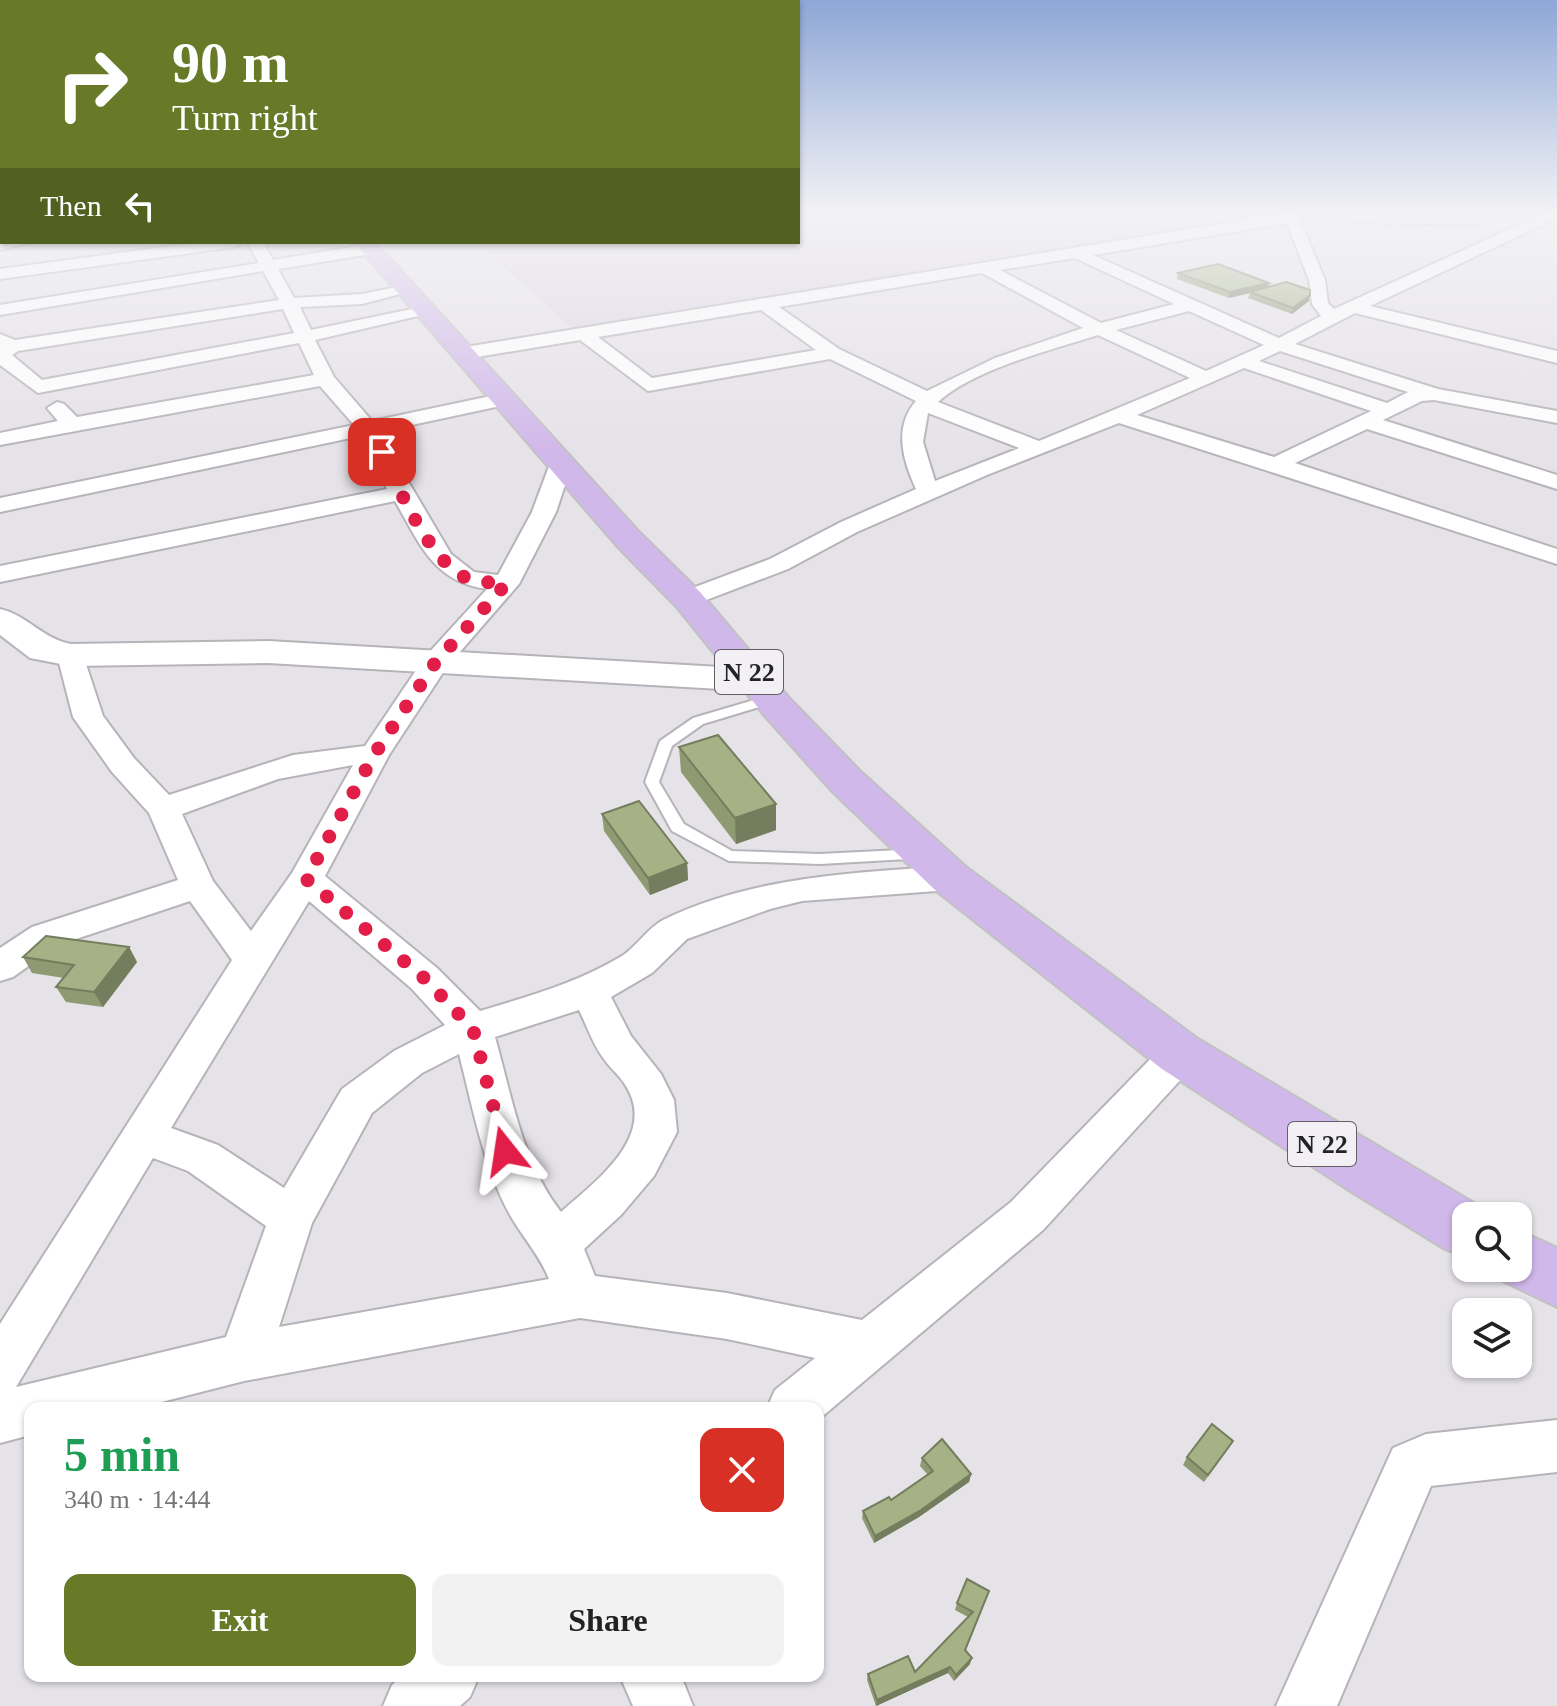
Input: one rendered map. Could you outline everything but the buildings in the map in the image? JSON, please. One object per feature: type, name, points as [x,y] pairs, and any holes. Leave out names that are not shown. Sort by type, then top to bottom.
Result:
[{"type":"main road","name":"N 22","points":[[409,293],[629,540],[688,599],[846,781],[936,866],[1180,1054],[1452,1222]]},
{"type":"main road","points":[[1532,1266],[1557,1279]]},
{"type":"street","points":[[0,310],[112,293]]},
{"type":"street","points":[[283,293],[325,379],[366,426],[401,493],[442,559],[467,579],[506,584]]},
{"type":"street","points":[[465,353],[834,293]]},
{"type":"street","points":[[1030,293],[1099,329],[1204,377]]},
{"type":"street","points":[[1164,293],[1279,345],[1434,394],[1557,417]]},
{"type":"street","points":[[1319,293],[1320,304],[1332,317]]},
{"type":"street","points":[[1339,293],[1359,304],[1557,357]]},
{"type":"street","points":[[688,599],[779,564],[849,527],[1279,345],[1385,293]]},
{"type":"street","points":[[72,424],[38,387],[8,363],[2,354],[6,342],[289,303],[416,300]]},
{"type":"street","points":[[38,387],[304,337],[416,300]]},
{"type":"street","points":[[764,304],[832,353],[926,402],[1038,448]]},
{"type":"street","points":[[929,492],[913,460],[915,423],[926,402],[943,389],[997,365],[1128,318],[1192,305]]},
{"type":"street","points":[[584,334],[648,385],[832,353]]},
{"type":"street","points":[[1241,360],[1292,380],[1389,410]]},
{"type":"street","points":[[0,439],[325,379]]},
{"type":"street","points":[[1276,464],[1418,395],[1434,394]]},
{"type":"street","points":[[0,505],[505,399]]},
{"type":"street","points":[[1117,416],[1276,464],[1557,557]]},
{"type":"street","points":[[1364,421],[1557,482]]},
{"type":"street","points":[[0,1369],[252,959],[306,879],[374,755],[435,663],[506,584],[544,512],[562,461]]},
{"type":"street","points":[[0,574],[401,493]]},
{"type":"street","points":[[0,619],[43,650],[71,655],[268,652],[763,689]]},
{"type":"street","points":[[71,655],[88,717],[123,765],[164,809],[198,886],[252,959]]},
{"type":"street","points":[[164,809],[279,767],[336,754],[374,755]]},
{"type":"street","points":[[244,1357],[291,1218],[357,1101],[408,1062],[473,1029],[589,992],[639,963],[674,930],[763,898],[936,866]]},
{"type":"street","points":[[306,879],[424,978],[473,1029],[505,1151],[527,1203],[558,1243],[580,1296]]},
{"type":"street","points":[[2,968],[45,936],[198,886]]},
{"type":"street","points":[[558,1243],[605,1201],[639,1163],[656,1132],[653,1100],[641,1074],[617,1047],[589,992]]},
{"type":"street","points":[[800,1402],[1027,1216],[1180,1054]]},
{"type":"street","points":[[142,1136],[203,1158],[291,1218]]},
{"type":"street","points":[[61,1402],[244,1357],[580,1296],[727,1316],[867,1345]]},
{"type":"street","points":[[0,1417],[24,1411]]},
{"type":"street","points":[[1306,1706],[1412,1467],[1426,1460],[1557,1446]]},
{"type":"street","points":[[413,1706],[442,1682]]},
{"type":"street","points":[[653,1682],[663,1706]]},
{"type":"lane","points":[[763,689],[698,721],[665,744],[652,782],[678,827],[729,856],[936,866]]},
{"type":"shaded area","points":[[532,293],[794,293],[573,329]]},
{"type":"route","points":[[382,452],[401,493],[442,559],[467,579],[506,584],[435,663],[374,755],[306,879],[424,978],[473,1029],[505,1151]]}]
